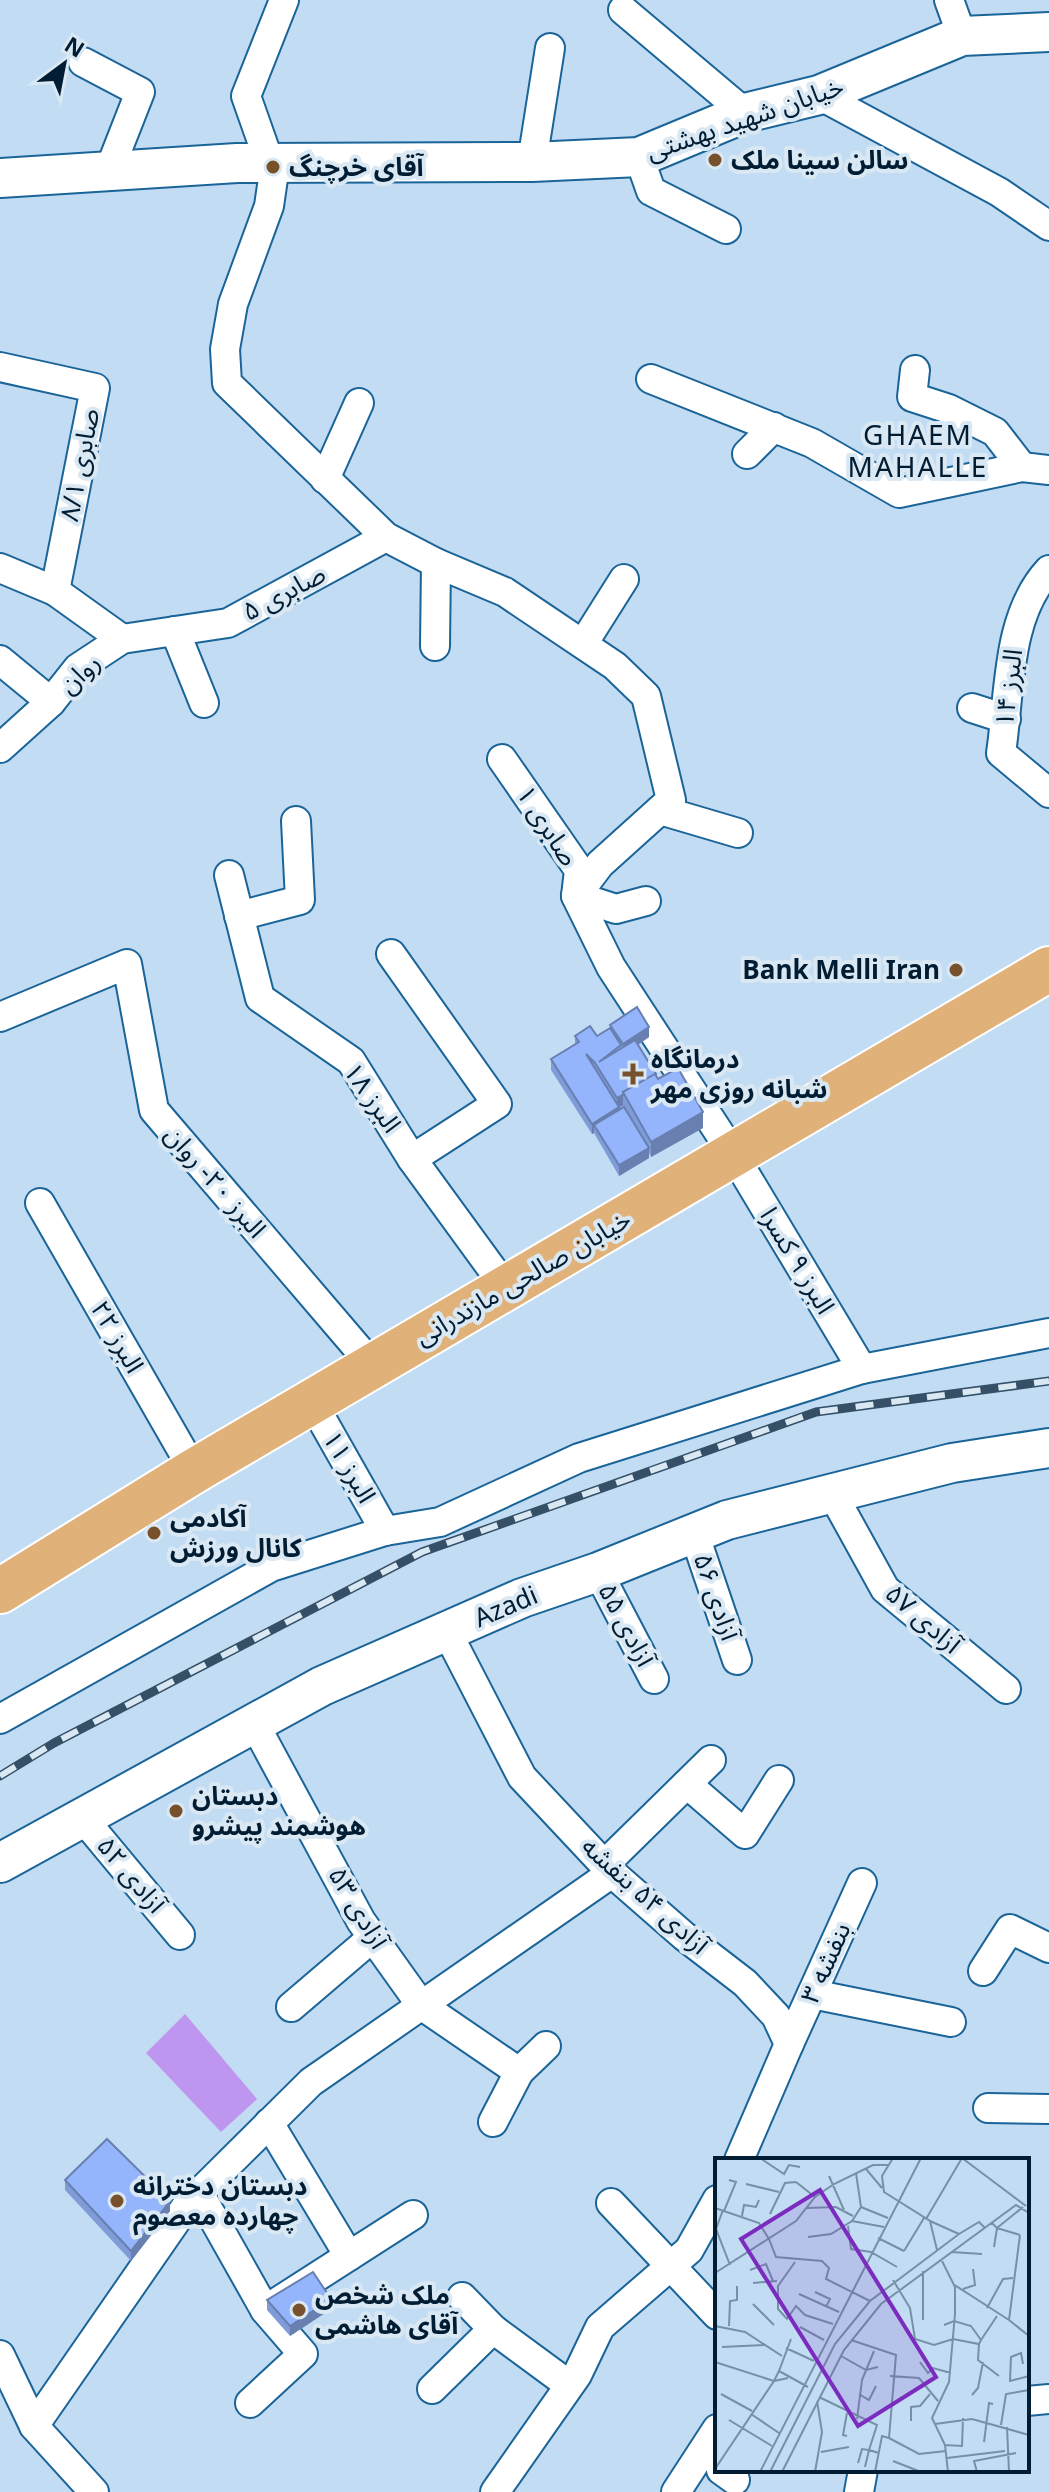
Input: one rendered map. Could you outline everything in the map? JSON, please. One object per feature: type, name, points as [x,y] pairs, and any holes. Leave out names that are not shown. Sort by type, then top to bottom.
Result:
[{"type":"main road","name":"خیابان شهید بهشتی","points":[[0,178],[237,163],[532,162],[639,157],[745,113],[819,95],[962,36],[1049,32]]},
{"type":"main road","name":"خیابان صالحی مازندرانی","points":[[0,1591],[194,1471],[1049,969]]},
{"type":"main road","name":"Azadi","points":[[0,1863],[322,1686],[522,1598],[598,1572],[727,1520],[952,1463],[1049,1448]]},
{"type":"street","points":[[284,0],[246,96],[273,164],[269,206],[233,304],[225,349],[227,383],[386,537],[436,563],[505,592],[615,666],[646,696],[671,800],[600,864],[576,896],[616,909],[646,901]]},
{"type":"street","points":[[949,0],[962,36]]},
{"type":"street","points":[[623,10],[745,113]]},
{"type":"street","points":[[532,162],[550,48]]},
{"type":"street","points":[[83,62],[140,92],[109,171]]},
{"type":"street","points":[[819,95],[999,192],[1049,226]]},
{"type":"street","points":[[639,157],[651,191],[726,229]]},
{"type":"street","name":"صابری ۸/۱","points":[[0,367],[95,388],[55,591]]},
{"type":"street","points":[[915,370],[912,397],[949,409],[995,432],[1036,468]]},
{"type":"street","points":[[651,379],[812,443],[899,493],[1036,468]]},
{"type":"street","points":[[325,479],[359,403]]},
{"type":"street","points":[[747,454],[774,427]]},
{"type":"street","name":"صابری ۵","points":[[175,631],[228,623],[386,537]]},
{"type":"street","points":[[435,646],[436,563]]},
{"type":"street","points":[[0,568],[55,591],[122,639]]},
{"type":"street","name":"البرز ۱۴","points":[[1049,570],[1035,585],[1014,638],[1006,719],[995,758],[1049,793]]},
{"type":"street","points":[[583,644],[624,579]]},
{"type":"street","points":[[175,631],[204,703]]},
{"type":"street","name":"روان","points":[[0,748],[51,702],[78,668],[122,639],[175,631]]},
{"type":"street","points":[[0,660],[51,702]]},
{"type":"street","points":[[972,708],[1006,719]]},
{"type":"street","name":"صابری ۱","points":[[502,759],[579,870],[576,896],[611,967],[733,1154]]},
{"type":"street","points":[[660,810],[738,833]]},
{"type":"street","points":[[239,916],[300,900],[296,821]]},
{"type":"street","name":"البرز ۱۸","points":[[229,875],[260,998],[351,1061],[412,1159],[506,1288]]},
{"type":"street","points":[[391,954],[497,1104],[412,1159]]},
{"type":"street","name":"البرز ۲۰- روان","points":[[0,1017],[127,964],[154,1110],[373,1366]]},
{"type":"street","name":"البرز ۹ کسرا","points":[[733,1154],[862,1369]]},
{"type":"street","name":"البرز ۲۲","points":[[40,1203],[194,1471]]},
{"type":"street","points":[[0,1719],[271,1567],[385,1531],[440,1522],[579,1458],[862,1369],[1049,1333]]},
{"type":"street","name":"البرز ۱۱","points":[[312,1402],[385,1531]]},
{"type":"street","name":"آزادی ۵۷","points":[[832,1493],[885,1589],[1006,1689]]},
{"type":"street","name":"آزادی ۵۶","points":[[694,1533],[737,1660]]},
{"type":"street","name":"آزادی ۵۵","points":[[598,1572],[654,1679]]},
{"type":"street","name":"آزادی ۵۴ بنفشه","points":[[447,1632],[522,1777],[608,1868],[684,1936],[745,1983],[776,2016],[789,2044]]},
{"type":"street","name":"آزادی ۵۳","points":[[254,1723],[361,1921],[421,2005]]},
{"type":"street","points":[[34,2426],[187,2205],[269,2123],[311,2082],[608,1868],[711,1760]]},
{"type":"street","points":[[687,1784],[745,1834],[779,1780]]},
{"type":"street","name":"آزادی ۵۲","points":[[81,1816],[180,1935]]},
{"type":"street","name":"بنفشه ۳","points":[[789,2044],[862,1883]]},
{"type":"street","points":[[983,1971],[1010,1929],[1049,1948]]},
{"type":"street","points":[[291,2007],[373,1937]]},
{"type":"street","points":[[812,1994],[951,2022]]},
{"type":"street","points":[[421,2005],[519,2072]]},
{"type":"street","points":[[740,2158],[789,2044]]},
{"type":"street","points":[[493,2122],[519,2072],[546,2046]]},
{"type":"street","points":[[988,2108],[1049,2109]]},
{"type":"street","points":[[269,2123],[349,2256]]},
{"type":"street","points":[[199,2193],[265,2310],[303,2354],[250,2403]]},
{"type":"street","points":[[611,2203],[715,2313]]},
{"type":"street","points":[[495,2492],[569,2385],[600,2327],[689,2250],[715,2204]]},
{"type":"street","points":[[265,2310],[413,2215]]},
{"type":"street","points":[[462,2297],[493,2329],[569,2385]]},
{"type":"street","points":[[432,2389],[493,2329]]},
{"type":"street","points":[[0,2355],[34,2426],[94,2492]]},
{"type":"street","points":[[1029,2401],[1049,2399]]},
{"type":"street","points":[[676,2492],[715,2470]]},
{"type":"street","points":[[859,2492],[863,2472]]},
{"type":"shaded area","points":[[185,2014],[257,2099],[221,2132],[146,2053]]},
{"type":"building","points":[[637,1007],[649,1027],[623,1044],[610,1025]]},
{"type":"building","points":[[590,1026],[597,1036],[610,1028],[621,1045],[599,1062],[635,1040],[656,1074],[617,1098],[586,1054],[619,1107],[592,1124],[551,1059],[579,1042],[575,1036]]},
{"type":"building","points":[[678,1068],[703,1112],[651,1142],[623,1092],[655,1074],[658,1079]]},
{"type":"building","points":[[624,1107],[649,1148],[619,1165],[594,1125]]},
{"type":"building","name":"دبستان دخترانه چهارده معصوم","points":[[107,2139],[170,2201],[131,2251],[65,2180]]},
{"type":"building","name":"ملک شخص آقای هاشمی","points":[[313,2272],[331,2299],[290,2326],[267,2300]]},
{"type":"railway","points":[[0,1776],[54,1743],[422,1552],[816,1412],[1049,1381]]},
{"type":"place","name":"سالن سینا ملک","points":[[715,160]]},
{"type":"place","name":"آقای خرچنگ","points":[[273,167]]},
{"type":"place","name":"Bank Melli Iran","points":[[956,970]]},
{"type":"place","name":"درمانگاه شبانه روزی مهر","points":[[633,1074]]},
{"type":"place","name":"آکادمی کانال ورزش","points":[[154,1533]]},
{"type":"place","name":"دبستان هوشمند پیشرو","points":[[176,1811]]},
{"type":"place","name":"دبستان دخترانه چهارده معصوم","points":[[117,2201]]},
{"type":"place","name":"ملک شخص آقای هاشمی","points":[[299,2310]]},
{"type":"district","name":"GHAEM MAHALLE","points":[[918,452]]}]
